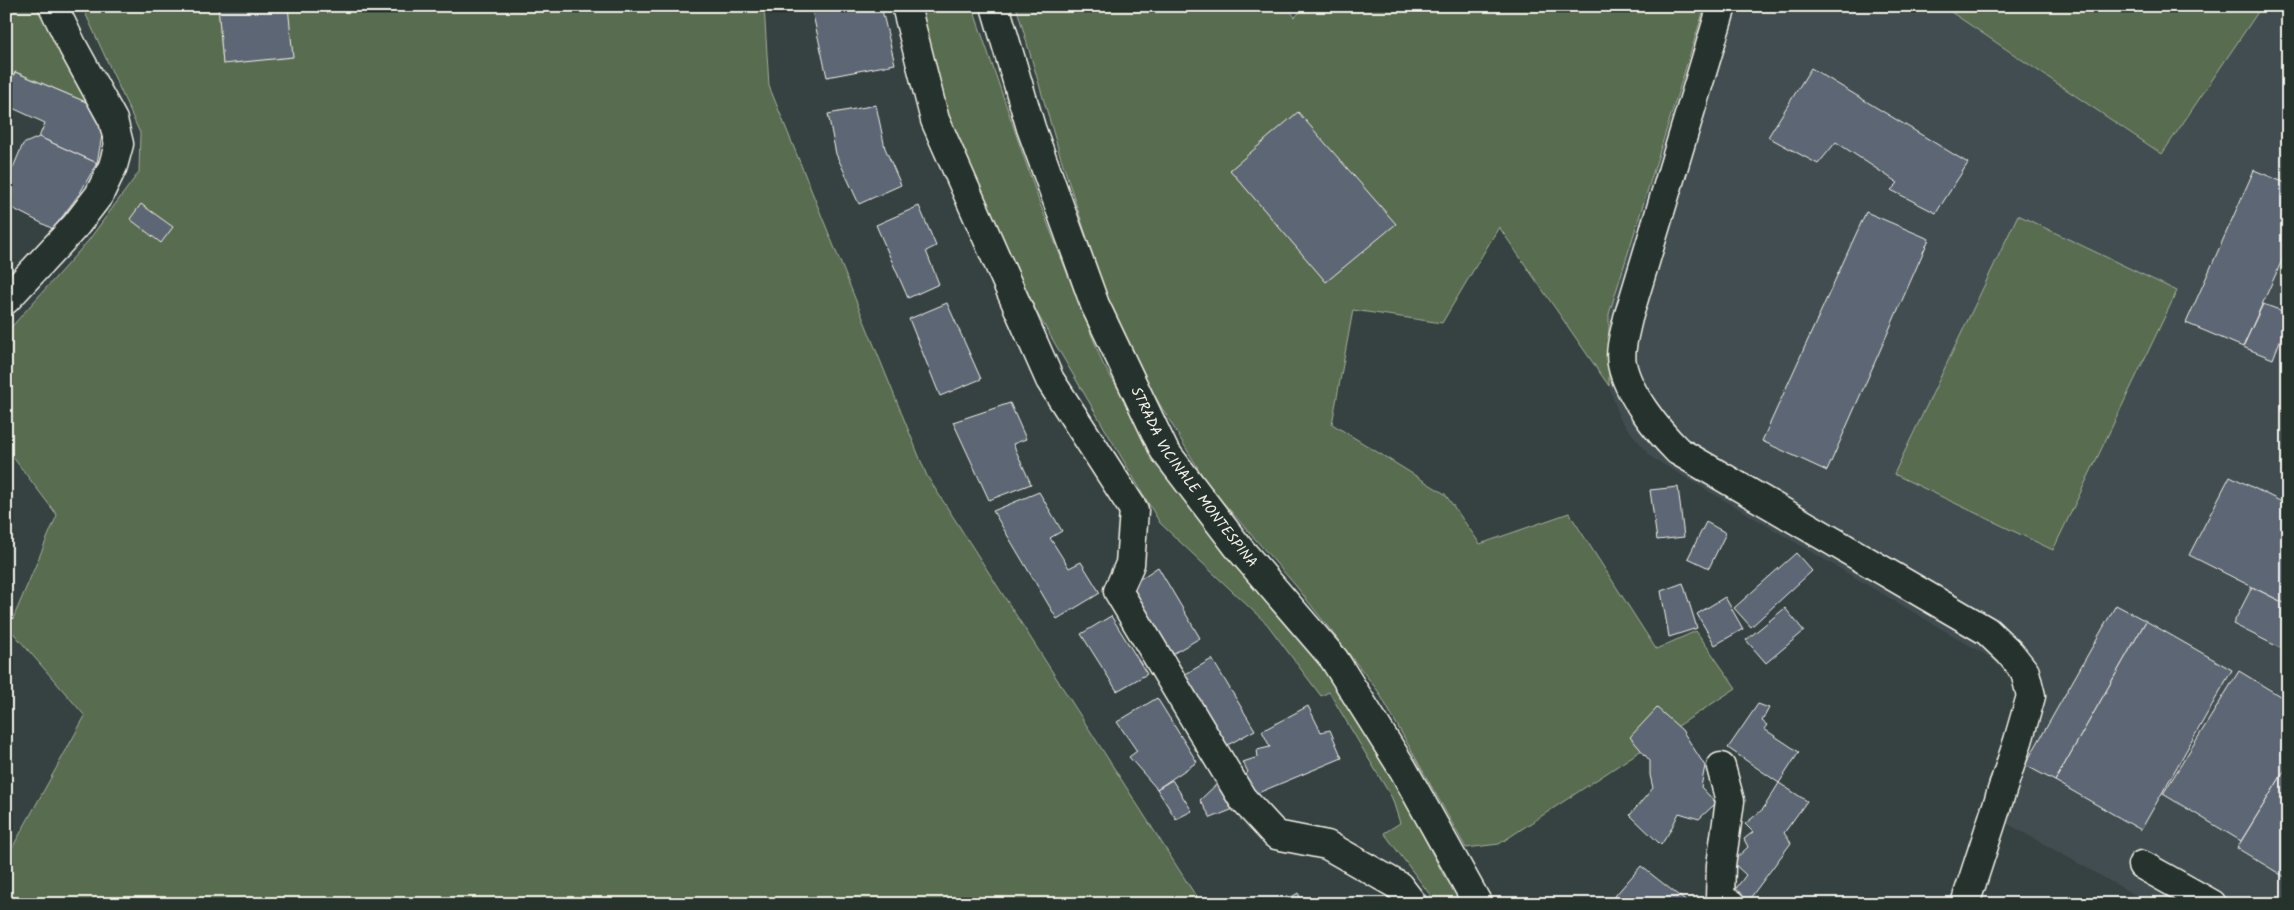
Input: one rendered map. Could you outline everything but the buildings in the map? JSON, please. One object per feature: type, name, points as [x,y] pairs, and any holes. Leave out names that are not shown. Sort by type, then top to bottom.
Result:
[{"type":"street","points":[[6,300],[76,225],[99,194],[113,166],[119,144],[114,120],[73,47],[53,6]]},
{"type":"street","points":[[906,6],[934,120],[1050,380],[1134,510],[1130,564],[1118,591],[1242,798],[1276,835],[1326,845],[1399,886],[1413,904]]},
{"type":"street","name":"STRADA VICINALE MONTESPINA","points":[[995,6],[1031,128],[1095,305],[1164,450],[1238,547],[1334,659],[1403,769],[1478,904]]},
{"type":"street","points":[[1722,6],[1628,318],[1622,364],[1634,394],[1644,410],[1657,430],[1678,451],[1987,631],[2010,653],[2025,672],[2031,696],[1965,904]]},
{"type":"street","points":[[1721,766],[1730,801],[1720,865],[1720,899],[1731,904]]},
{"type":"street","points":[[2142,865],[2212,904]]},
{"type":"shaded area","points":[[1705,6],[2280,6],[2288,11],[2288,904],[2151,904],[1994,816],[2017,685],[1991,658],[1651,457],[1620,419],[1609,386],[1609,314]]},
{"type":"green space","points":[[6,6],[37,6],[93,105],[16,72],[6,94]]},
{"type":"green space","points":[[82,6],[218,6],[223,63],[288,6],[764,6],[769,86],[927,476],[1201,904],[6,904],[6,859],[85,716],[9,628],[57,515],[6,448],[6,333],[88,241],[139,172],[140,133]]},
{"type":"green space","points":[[916,6],[972,6],[1040,204],[1103,364],[1194,513],[1318,656],[1401,793],[1444,876],[1466,904],[1437,904],[1384,833],[1400,823],[1392,798],[1329,692],[1321,696],[1267,624],[1160,523],[1037,313],[943,107]]},
{"type":"green space","points":[[1016,6],[1286,6],[1295,17],[1306,6],[1705,6],[1609,314],[1609,386],[1499,227],[1442,323],[1353,310],[1332,424],[1445,494],[1480,544],[1569,513],[1656,649],[1696,631],[1736,688],[1499,844],[1466,848],[1378,691],[1296,586],[1208,485],[1119,336],[1059,152]]},
{"type":"green space","points":[[1942,6],[2262,6],[2162,154]]},
{"type":"green space","points":[[2018,215],[2177,291],[2053,550],[1894,474]]}]
